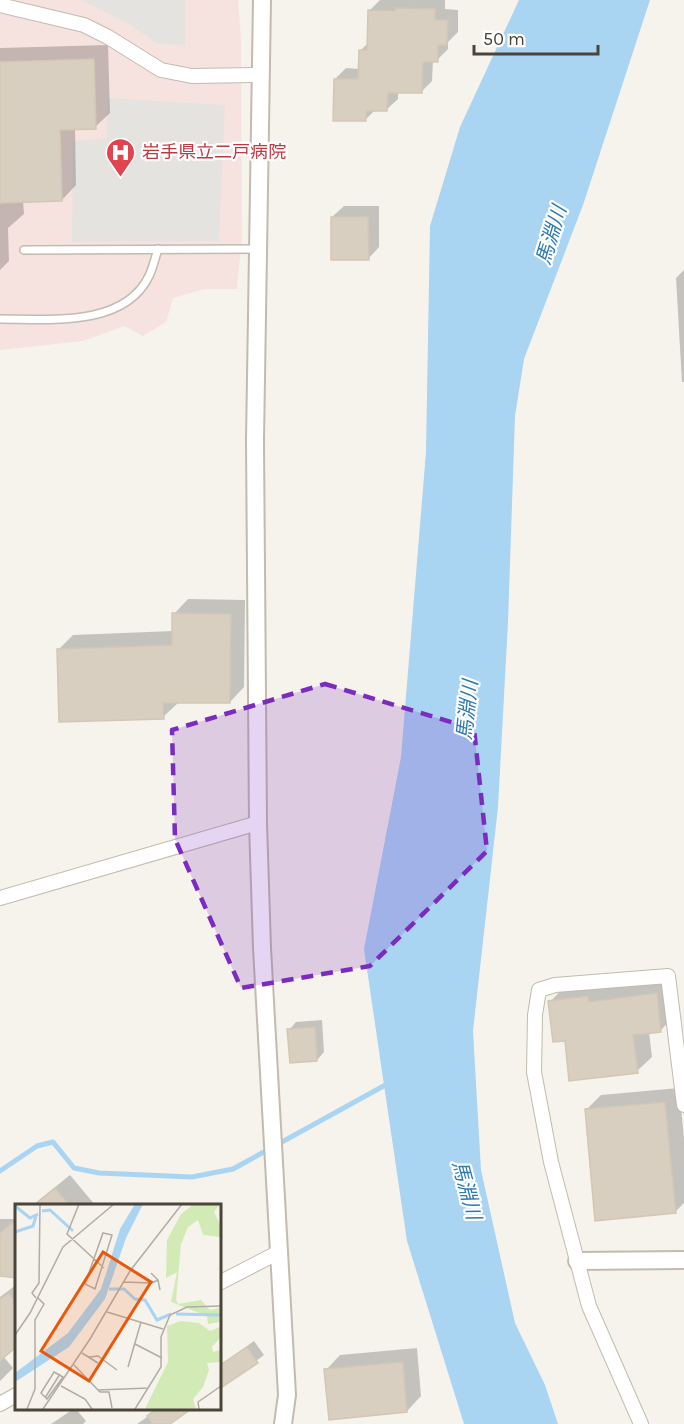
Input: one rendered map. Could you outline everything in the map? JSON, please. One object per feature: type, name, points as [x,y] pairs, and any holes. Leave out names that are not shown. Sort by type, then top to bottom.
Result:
[{"type":"street","points":[[262,0],[255,441],[258,823],[271,1134],[287,1395],[283,1424]]},
{"type":"street","points":[[0,5],[84,25],[161,70],[192,76],[260,75]]},
{"type":"street","points":[[0,898],[258,823]]},
{"type":"street","points":[[641,1424],[589,1306],[551,1162],[534,1072],[535,1015],[539,990],[555,985],[668,976],[684,1105]]},
{"type":"street","points":[[220,1282],[279,1252]]},
{"type":"street","points":[[577,1261],[684,1260]]},
{"type":"street","points":[[0,1404],[15,1396]]},
{"type":"lane","points":[[0,319],[71,319],[99,314],[117,307],[136,294],[148,277],[158,249]]},
{"type":"lane","points":[[24,250],[258,249]]},
{"type":"highlighted area","points":[[325,684],[474,729],[487,851],[370,966],[241,988],[175,839],[172,730]]},
{"type":"shaded area","name":"岩手県立二戸病院","points":[[0,0],[238,0],[241,38],[242,236],[237,289],[204,289],[173,298],[166,322],[143,336],[124,326],[83,341],[0,350]]},
{"type":"shaded area","points":[[81,0],[185,0],[185,45],[158,44],[130,25]]},
{"type":"shaded area","points":[[108,98],[225,105],[219,241],[72,242],[73,141],[106,138]]},
{"type":"water","name":"馬淵川","points":[[519,0],[650,0],[583,205],[524,359],[515,416],[508,622],[498,807],[473,1031],[481,1170],[515,1323],[545,1385],[558,1424],[464,1424],[407,1241],[364,949],[401,757],[426,452],[430,226],[460,127]]},
{"type":"building","points":[[395,8],[435,9],[435,20],[448,20],[447,45],[438,45],[438,62],[423,62],[422,93],[388,93],[387,111],[366,111],[366,121],[333,121],[334,79],[358,79],[359,50],[367,50],[368,10],[395,11]]},
{"type":"building","points":[[94,59],[96,129],[60,130],[62,201],[0,203],[0,62]]},
{"type":"building","points":[[331,217],[368,217],[369,260],[331,260]]},
{"type":"building","points":[[172,613],[231,614],[230,703],[163,703],[164,719],[59,722],[57,649],[172,645]]},
{"type":"building","points":[[657,993],[661,1032],[633,1035],[638,1073],[569,1081],[565,1041],[553,1042],[548,1001],[588,996],[589,1002]]},
{"type":"building","points":[[315,1027],[317,1061],[290,1063],[287,1029]]},
{"type":"building","points":[[665,1102],[676,1213],[595,1221],[585,1109]]},
{"type":"building","points":[[55,1188],[68,1204],[35,1204]]},
{"type":"building","points":[[15,1221],[15,1278],[0,1276],[0,1233]]},
{"type":"building","points":[[9,1293],[15,1302],[15,1348],[0,1361],[0,1299]]},
{"type":"building","points":[[247,1347],[258,1363],[220,1388],[220,1365]]},
{"type":"building","points":[[403,1362],[407,1412],[329,1420],[324,1369]]},
{"type":"building","points":[[156,1409],[191,1409],[170,1424],[152,1424],[147,1416]]},
{"type":"waterway","points":[[0,1171],[37,1146],[53,1142],[74,1168],[99,1173],[192,1177],[233,1169],[389,1083]]},
{"type":"place","name":"岩手県立二戸病院","points":[[121,178]]}]
